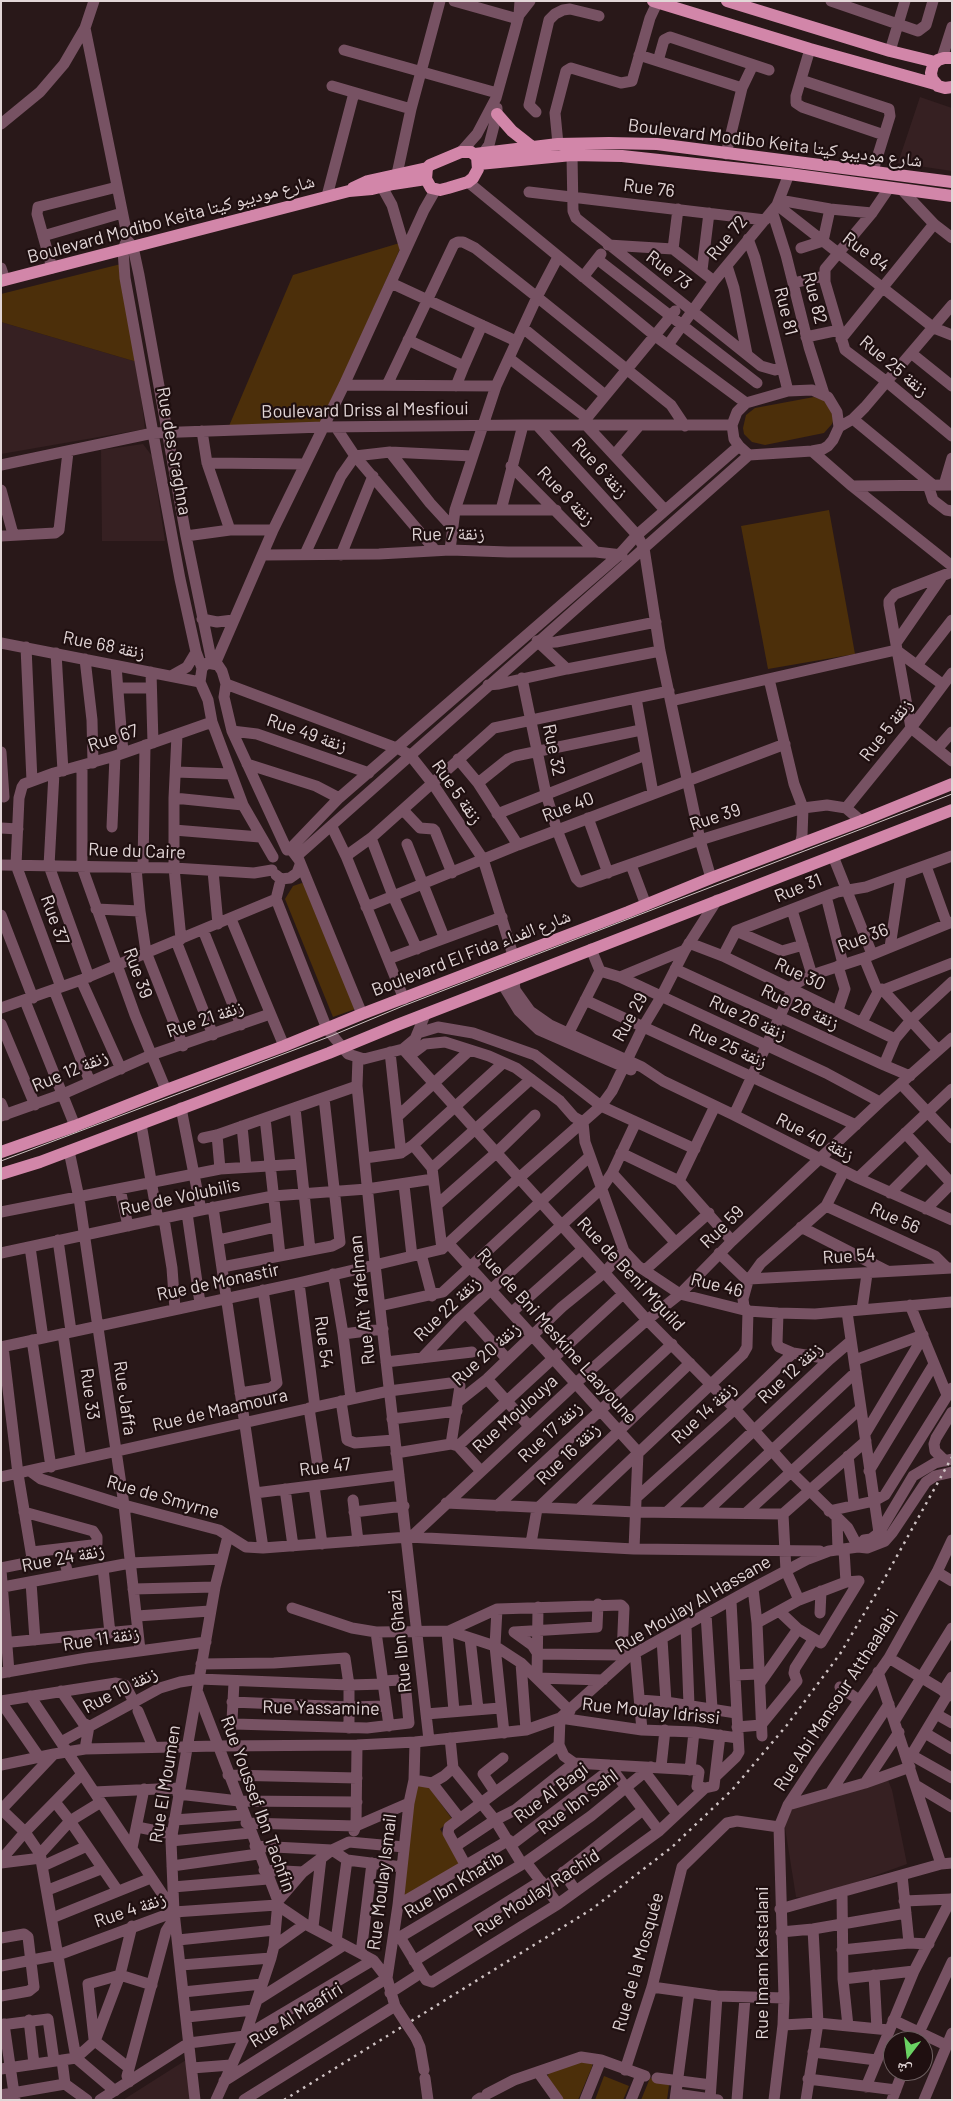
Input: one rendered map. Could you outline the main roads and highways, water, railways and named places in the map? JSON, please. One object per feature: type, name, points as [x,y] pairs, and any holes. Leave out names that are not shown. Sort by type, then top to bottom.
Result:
[{"type":"main road","points":[[727,1],[758,6],[890,51],[943,59]]},
{"type":"main road","points":[[655,2],[810,49],[935,84],[942,88],[951,88]]},
{"type":"main road","points":[[935,84],[931,73],[943,59]]},
{"type":"main road","points":[[497,114],[512,131],[531,146]]},
{"type":"main road","name":"Boulevard Modibo Keita شارع موديبو كيتا","points":[[479,158],[531,146],[558,144],[657,144],[952,182]]},
{"type":"main road","points":[[461,152],[471,152],[479,158],[477,172],[468,182],[436,190],[428,185],[426,174],[437,161],[461,152]]},
{"type":"main road","name":"Boulevard Modibo Keita شارع موديبو كيتا","points":[[479,158],[572,155],[631,156],[789,174],[952,196]]},
{"type":"main road","name":"Boulevard Modibo Keita شارع موديبو كيتا","points":[[349,191],[360,184],[397,174],[426,174]]},
{"type":"main road","name":"Boulevard Modibo Keita شارع موديبو كيتا","points":[[3,276],[52,268],[127,245],[327,196],[382,187],[426,174]]},
{"type":"main road","name":"Boulevard El Fida شارع الفداء","points":[[1,1152],[75,1126],[284,1046],[952,784]]},
{"type":"main road","points":[[1,1174],[70,1152],[342,1048],[591,949],[952,810]]},
{"type":"tram line","points":[[1,1161],[331,1036],[403,1006],[952,794]]},
{"type":"railway","points":[[284,2100],[592,1909],[672,1847],[732,1790],[787,1725],[840,1654],[877,1592],[952,1457]]}]
